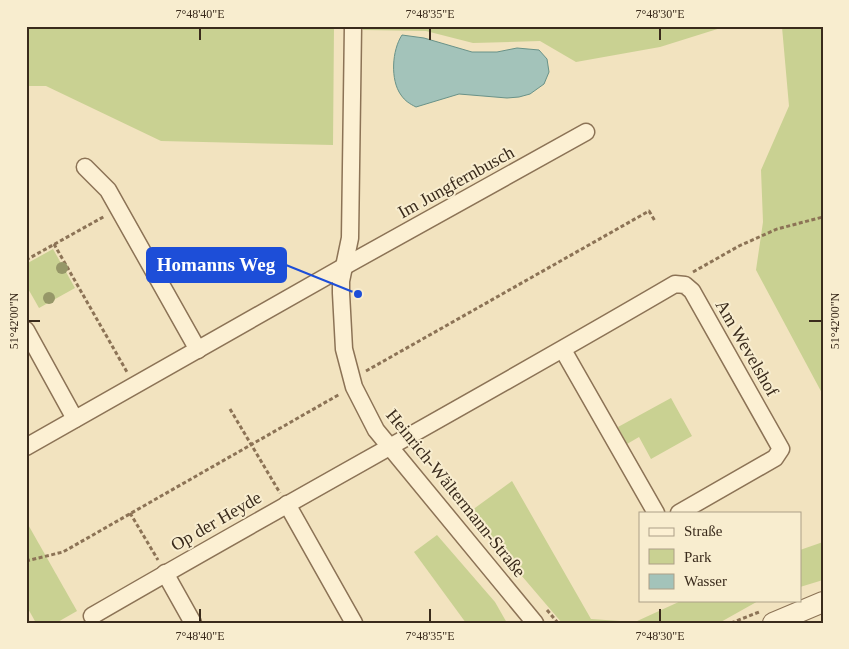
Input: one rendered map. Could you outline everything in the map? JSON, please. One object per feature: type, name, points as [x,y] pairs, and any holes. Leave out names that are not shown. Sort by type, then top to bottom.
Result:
[{"type":"street","name":"Heinrich-Wältermann-Straße","points":[[353,26],[350,238],[341,281],[344,349],[353,383],[376,430],[535,623]]},
{"type":"street","name":"Im Jungfernbusch","points":[[26,447],[586,132]]},
{"type":"street","points":[[84,167],[108,190],[198,350]]},
{"type":"street","name":"Am Wevelshof","points":[[390,447],[563,350],[675,284],[685,285],[692,291],[781,449],[775,458],[681,512]]},
{"type":"street","points":[[26,330],[75,419]]},
{"type":"street","points":[[563,350],[655,512]]},
{"type":"street","name":"Op der Heyde","points":[[92,616],[390,447]]},
{"type":"street","name":"Op der Heyde","points":[[287,504],[354,623]]},
{"type":"street","name":"Op der Heyde","points":[[165,573],[193,623]]},
{"type":"street","points":[[773,623],[823,602]]},
{"type":"path","points":[[26,260],[119,209]]},
{"type":"path","points":[[26,561],[63,552],[251,445],[353,383],[649,211],[655,221]]},
{"type":"path","points":[[686,275],[750,240],[777,229],[823,217]]},
{"type":"path","points":[[54,244],[135,386]]},
{"type":"path","points":[[230,409],[287,504]]},
{"type":"path","points":[[130,514],[165,573]]},
{"type":"green space","points":[[26,26],[334,26],[333,145],[161,141],[46,86],[26,86]]},
{"type":"green space","points":[[363,26],[727,26],[660,47],[576,62],[540,41],[473,43],[426,31],[363,30]]},
{"type":"green space","points":[[780,26],[823,26],[823,395],[756,270],[763,222],[761,170],[789,106],[782,27]]},
{"type":"green space","points":[[53,249],[75,288],[39,308],[26,285],[26,264]]},
{"type":"green space","points":[[671,398],[692,436],[651,459],[639,437],[627,444],[618,427]]},
{"type":"green space","points":[[512,481],[591,619],[635,622],[679,602],[756,602],[719,623],[562,623],[468,513]]},
{"type":"green space","points":[[26,521],[77,611],[56,623],[36,623],[26,605]]},
{"type":"green space","points":[[437,535],[495,602],[507,623],[466,623],[414,552]]},
{"type":"green space","points":[[823,542],[823,580],[802,586],[802,549]]},
{"type":"water","points":[[402,35],[424,38],[472,52],[497,52],[517,48],[539,50],[547,59],[549,72],[544,84],[530,94],[519,97],[507,98],[459,94],[416,107],[403,97],[397,89],[395,81],[394,57]]},
{"type":"place","name":"Homanns Weg","points":[[358,294]]}]
